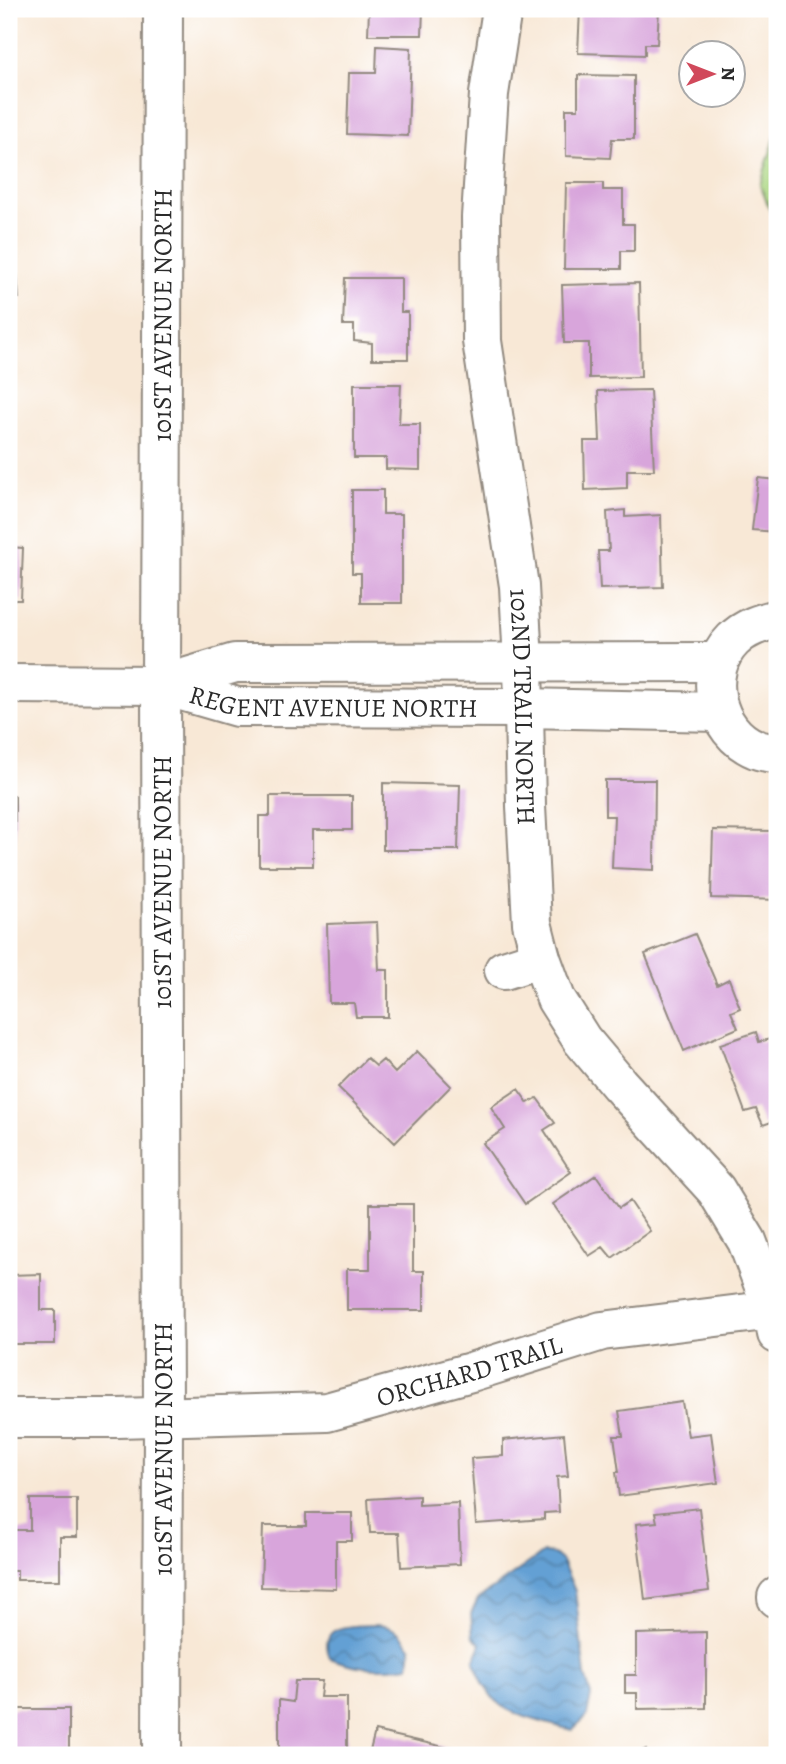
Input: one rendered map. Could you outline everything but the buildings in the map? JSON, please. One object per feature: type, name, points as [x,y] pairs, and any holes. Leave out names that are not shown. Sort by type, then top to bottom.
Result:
[{"type":"street","name":"101ST AVENUE NORTH","points":[[162,1755],[163,9]]},
{"type":"street","name":"102ND TRAIL NORTH","points":[[502,9],[489,94],[481,216],[482,341],[519,586],[532,923],[556,999],[582,1040],[716,1190],[747,1241],[775,1322]]},
{"type":"street","points":[[777,620],[754,625],[733,640],[718,662],[714,687],[719,712],[733,734],[755,749],[777,754]]},
{"type":"street","name":"REGENT AVENUE NORTH","points":[[161,685],[235,663],[718,662]]},
{"type":"street","name":"REGENT AVENUE NORTH","points":[[9,684],[161,685],[237,707],[719,712]]},
{"type":"street","points":[[504,970],[541,958]]},
{"type":"street","name":"ORCHARD TRAIL","points":[[9,1419],[163,1418],[327,1412],[602,1331],[775,1322]]},
{"type":"green space","points":[[777,131],[777,227],[760,185]]},
{"type":"water","points":[[543,1553],[554,1554],[562,1561],[575,1591],[585,1675],[591,1695],[587,1716],[572,1730],[531,1719],[502,1706],[483,1683],[474,1662],[481,1644],[473,1637],[471,1614],[478,1599]]},
{"type":"water","points":[[385,1626],[403,1637],[411,1647],[409,1666],[369,1668],[330,1658],[327,1647],[332,1633],[345,1627]]}]
